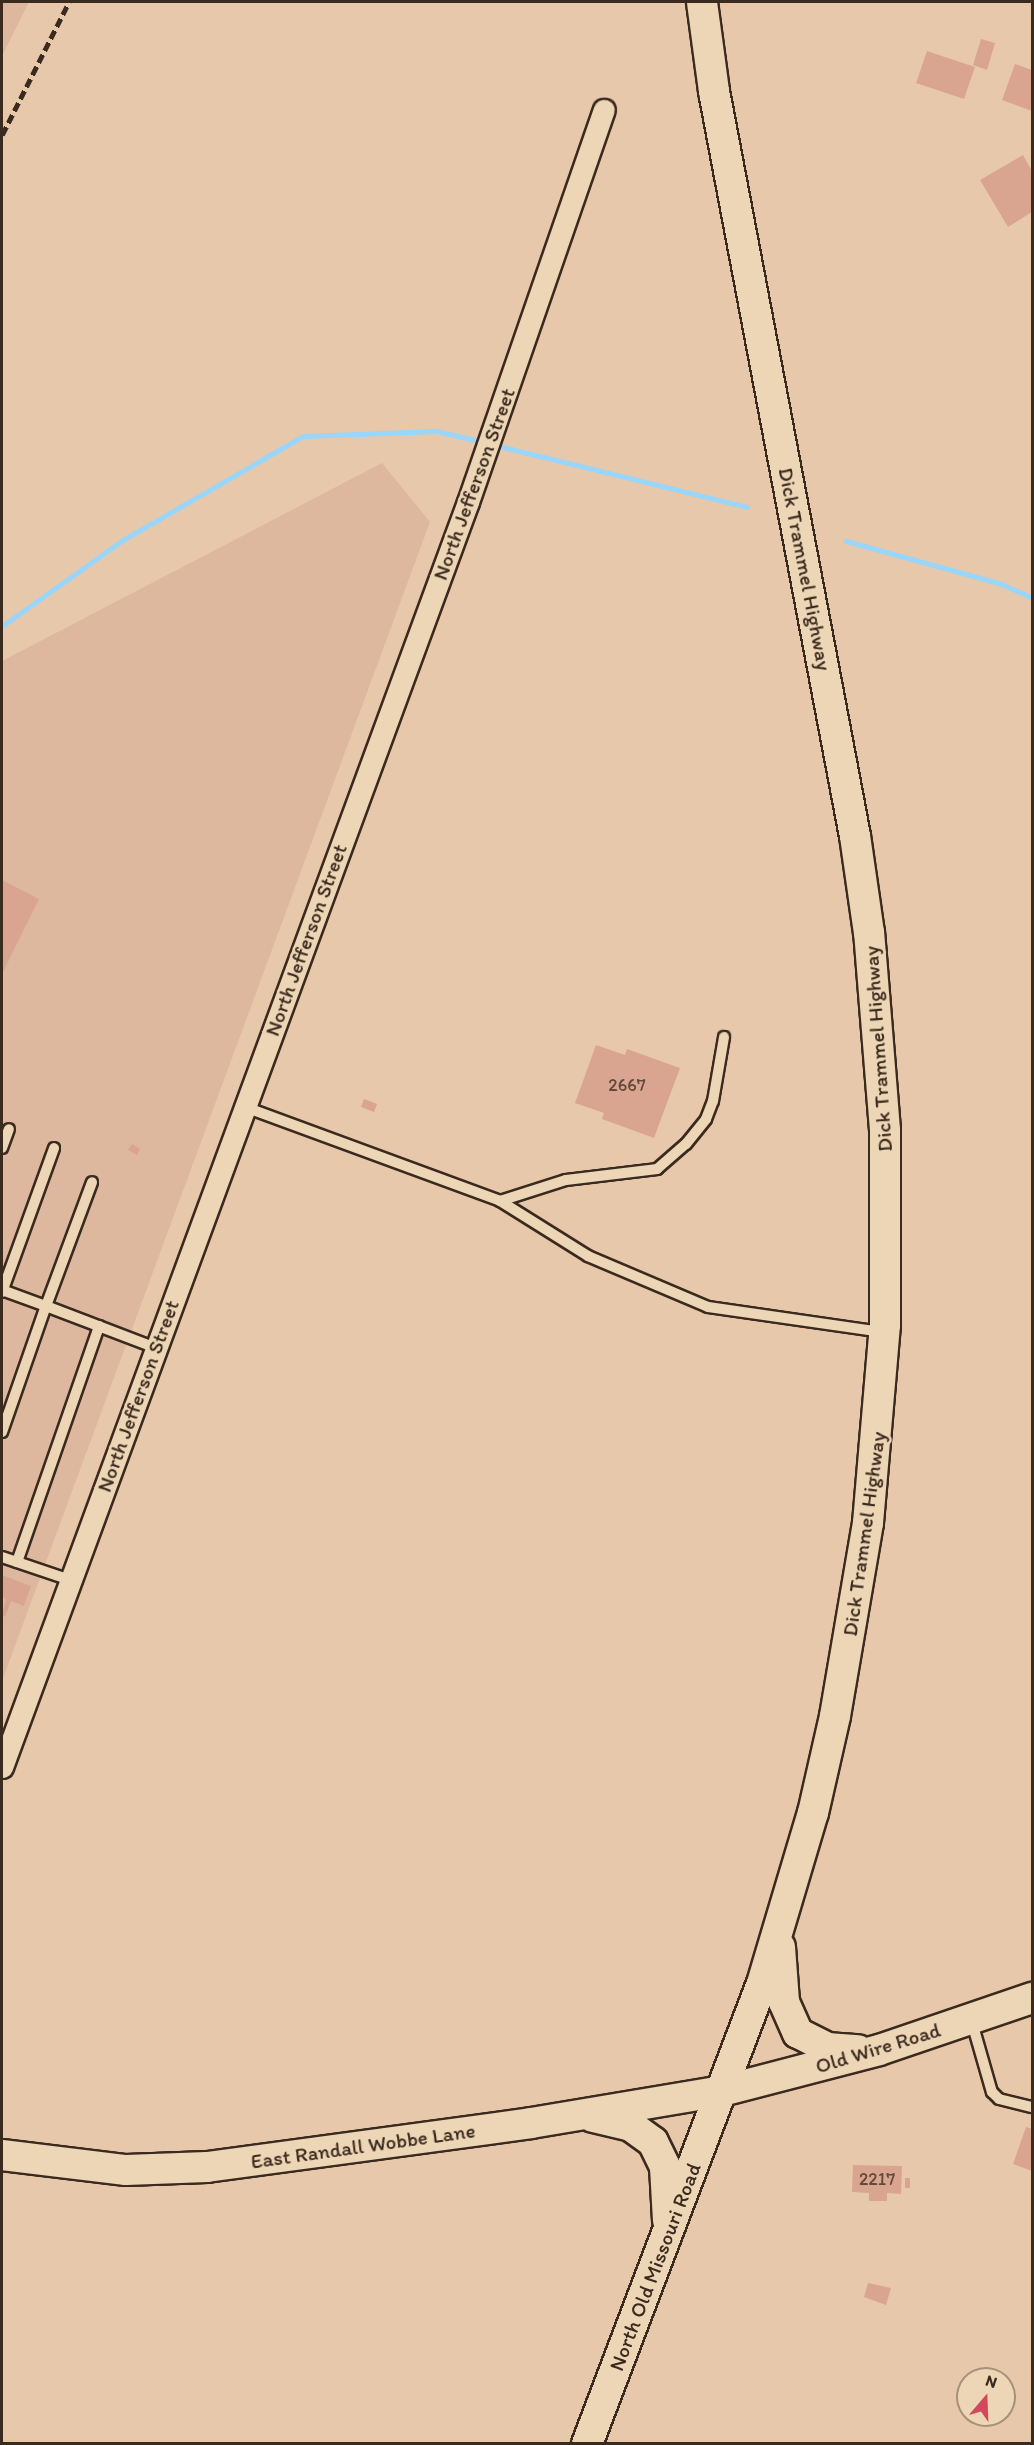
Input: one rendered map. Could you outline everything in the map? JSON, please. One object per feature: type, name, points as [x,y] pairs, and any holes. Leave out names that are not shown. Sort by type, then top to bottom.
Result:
[{"type":"main road","name":"Dick Trammel Highway","points":[[702,2],[714,91],[855,836],[869,933],[885,1130],[885,1333],[874,1468],[853,1620],[813,1813],[779,1934],[722,2091]]},
{"type":"main road","points":[[779,1934],[784,2002],[798,2033],[827,2048],[879,2050]]},
{"type":"main road","name":"Old Wire Road","points":[[722,2091],[879,2050],[1032,1998]]},
{"type":"main road","name":"East Randall Wobbe Lane","points":[[2,2155],[126,2170],[207,2167],[580,2115],[722,2091]]},
{"type":"main road","name":"North Old Missouri Road","points":[[587,2444],[722,2091]]},
{"type":"main road","points":[[580,2115],[631,2126],[653,2142],[665,2167],[669,2232]]},
{"type":"street","name":"North Jefferson Street","points":[[2,1767],[472,491],[604,110]]},
{"type":"lane","points":[[500,1201],[566,1180],[657,1168],[706,1119],[713,1101],[724,1037]]},
{"type":"lane","points":[[245,1107],[500,1201],[588,1256],[708,1307],[885,1333]]},
{"type":"lane","points":[[2,1148],[9,1129]]},
{"type":"lane","points":[[54,1148],[2,1291],[156,1348]]},
{"type":"lane","points":[[2,1432],[92,1182]]},
{"type":"lane","points":[[17,1562],[99,1326]]},
{"type":"lane","points":[[2,1557],[70,1580]]},
{"type":"lane","points":[[971,2019],[992,2092],[999,2099],[1032,2107]]},
{"type":"shaded area","points":[[2,2],[29,2],[2,56]]},
{"type":"shaded area","points":[[382,463],[430,522],[2,1681],[2,661]]},
{"type":"building","points":[[981,39],[995,43],[987,70],[973,65]]},
{"type":"building","points":[[927,51],[975,67],[964,99],[916,83]]},
{"type":"building","points":[[1015,64],[1032,70],[1032,111],[1002,100]]},
{"type":"building","points":[[1023,155],[1032,171],[1032,212],[1008,227],[980,180]]},
{"type":"building","points":[[2,880],[39,899],[2,974]]},
{"type":"building","points":[[596,1045],[625,1055],[627,1049],[680,1068],[654,1138],[602,1119],[604,1113],[575,1103]]},
{"type":"building","points":[[364,1099],[377,1104],[374,1112],[361,1107]]},
{"type":"building","points":[[132,1144],[140,1149],[137,1155],[128,1150]]},
{"type":"building","points":[[2,1575],[31,1586],[24,1606],[11,1601],[5,1617],[2,1615],[6,1599],[2,1597]]},
{"type":"building","points":[[1026,2127],[1032,2129],[1032,2171],[1013,2164]]},
{"type":"building","points":[[853,2165],[902,2166],[901,2194],[887,2193],[887,2201],[869,2201],[869,2193],[852,2192]]},
{"type":"building","points":[[905,2178],[910,2178],[910,2188],[905,2188]]},
{"type":"building","points":[[868,2283],[891,2288],[886,2305],[864,2297]]},
{"type":"waterway","points":[[2,626],[121,541],[303,436],[436,431],[474,440]]},
{"type":"waterway","points":[[503,447],[747,507]]},
{"type":"waterway","points":[[846,541],[999,583],[1032,598]]},
{"type":"railway","points":[[2,135],[69,2]]}]
